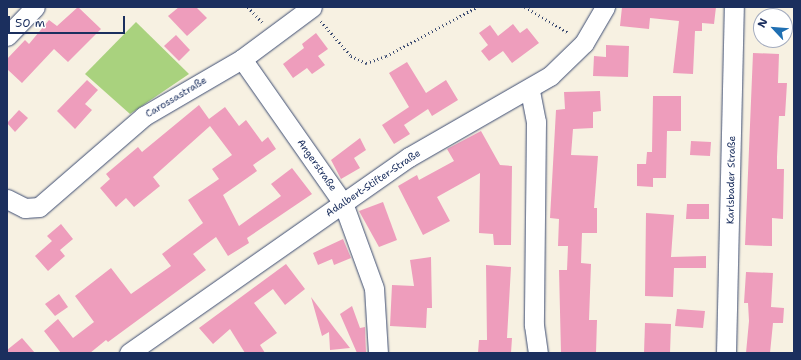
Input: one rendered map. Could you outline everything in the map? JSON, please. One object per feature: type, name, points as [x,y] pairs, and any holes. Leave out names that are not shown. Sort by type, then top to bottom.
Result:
[{"type":"street","points":[[7,36],[35,7]]},
{"type":"street","name":"Adalbert-Stifter-Straße","points":[[132,352],[409,157],[530,91],[564,65],[584,43],[605,7]]},
{"type":"street","name":"Karlsbader Straße","points":[[726,353],[734,7]]},
{"type":"street","name":"Carossastraße","points":[[7,199],[25,208],[39,207],[144,116],[242,59],[311,8]]},
{"type":"street","name":"Angerstraße","points":[[242,59],[343,203],[374,288],[378,353]]},
{"type":"street","points":[[530,91],[536,122],[534,324],[538,353]]},
{"type":"path","points":[[248,7],[274,35]]},
{"type":"path","points":[[311,8],[351,56],[366,63],[386,56],[477,7]]},
{"type":"path","points":[[525,7],[584,43]]},
{"type":"green space","points":[[136,22],[189,74],[130,114],[85,74]]},
{"type":"building","points":[[78,7],[101,29],[68,62],[54,49],[22,83],[7,69],[7,59],[25,40],[29,44],[49,20],[57,26]]},
{"type":"building","points":[[179,7],[196,7],[207,18],[187,36],[168,16]]},
{"type":"building","points":[[622,7],[716,7],[714,24],[702,23],[702,31],[695,31],[693,74],[673,73],[679,21],[650,18],[649,29],[620,26]]},
{"type":"building","points":[[513,24],[520,33],[527,28],[539,43],[512,63],[503,51],[489,61],[481,51],[488,45],[479,33],[490,25],[498,36]]},
{"type":"building","points":[[316,33],[328,49],[318,56],[325,65],[312,74],[307,68],[293,78],[283,64],[304,48],[302,44]]},
{"type":"building","points":[[176,35],[190,50],[179,61],[164,46]]},
{"type":"building","points":[[606,45],[629,46],[628,77],[593,76],[594,56],[606,57]]},
{"type":"building","points":[[753,53],[779,54],[778,83],[787,83],[785,116],[779,116],[777,157],[777,169],[784,169],[783,219],[772,218],[772,246],[745,245]]},
{"type":"building","points":[[407,62],[426,93],[446,80],[458,100],[432,116],[428,109],[404,125],[410,134],[394,144],[382,125],[409,107],[389,73]]},
{"type":"building","points":[[87,80],[98,90],[85,104],[92,110],[75,129],[57,111]]},
{"type":"building","points":[[600,91],[601,111],[593,112],[593,128],[573,129],[571,155],[598,156],[594,208],[597,208],[597,233],[582,233],[581,263],[591,264],[589,320],[597,320],[596,353],[561,353],[559,270],[567,270],[568,246],[558,246],[559,219],[550,218],[556,110],[565,109],[564,92]]},
{"type":"building","points":[[653,96],[681,96],[681,131],[667,131],[666,178],[653,178],[653,187],[637,186],[637,164],[646,164],[647,152],[652,152]]},
{"type":"building","points":[[199,105],[209,119],[225,107],[239,126],[246,120],[262,142],[268,137],[276,149],[253,165],[257,171],[223,195],[239,226],[281,196],[271,184],[292,168],[312,194],[247,238],[249,243],[228,256],[216,237],[193,254],[206,270],[108,342],[106,340],[90,353],[61,353],[44,331],[58,319],[73,338],[94,322],[75,296],[111,268],[131,294],[171,266],[162,254],[203,223],[188,200],[219,179],[212,169],[232,155],[210,126],[153,177],[160,186],[134,207],[126,198],[116,207],[100,188],[110,179],[106,174],[138,147],[142,152]]},
{"type":"building","points":[[19,110],[28,118],[15,132],[7,123]]},
{"type":"building","points":[[481,131],[500,165],[512,166],[511,245],[494,245],[493,234],[479,233],[480,173],[437,197],[450,221],[423,235],[398,186],[417,175],[419,180],[454,161],[447,149]]},
{"type":"building","points":[[360,138],[366,150],[354,158],[360,168],[341,179],[331,160]]},
{"type":"building","points":[[691,141],[711,142],[710,156],[690,155]]},
{"type":"building","points":[[383,202],[397,240],[379,247],[359,211]]},
{"type":"building","points":[[687,204],[709,204],[709,219],[686,219]]},
{"type":"building","points":[[646,213],[674,215],[671,257],[706,256],[706,268],[674,268],[673,297],[645,296]]},
{"type":"building","points":[[61,224],[73,239],[60,250],[65,256],[48,271],[35,256],[52,241],[47,236]]},
{"type":"building","points":[[343,239],[351,258],[334,265],[332,259],[318,265],[313,253]]},
{"type":"building","points":[[431,257],[432,308],[427,308],[426,328],[390,326],[392,285],[414,286],[410,260]]},
{"type":"building","points":[[286,264],[305,289],[285,305],[273,289],[254,303],[277,333],[260,345],[265,353],[245,353],[230,329],[213,344],[199,328]]},
{"type":"building","points":[[486,265],[511,267],[507,338],[512,338],[511,353],[478,353],[479,340],[487,340]]},
{"type":"building","points":[[746,272],[773,273],[771,307],[784,308],[783,323],[773,323],[770,353],[746,353],[749,321],[748,303],[744,303]]},
{"type":"building","points":[[59,294],[68,307],[55,316],[45,304]]},
{"type":"building","points":[[311,297],[350,348],[330,350],[329,332],[322,336]]},
{"type":"building","points":[[352,306],[360,328],[365,327],[366,353],[357,353],[340,314]]},
{"type":"building","points":[[677,309],[705,311],[703,328],[675,326]]},
{"type":"building","points":[[645,323],[671,324],[670,353],[644,353]]},
{"type":"building","points":[[22,338],[35,353],[7,353],[7,350]]}]
